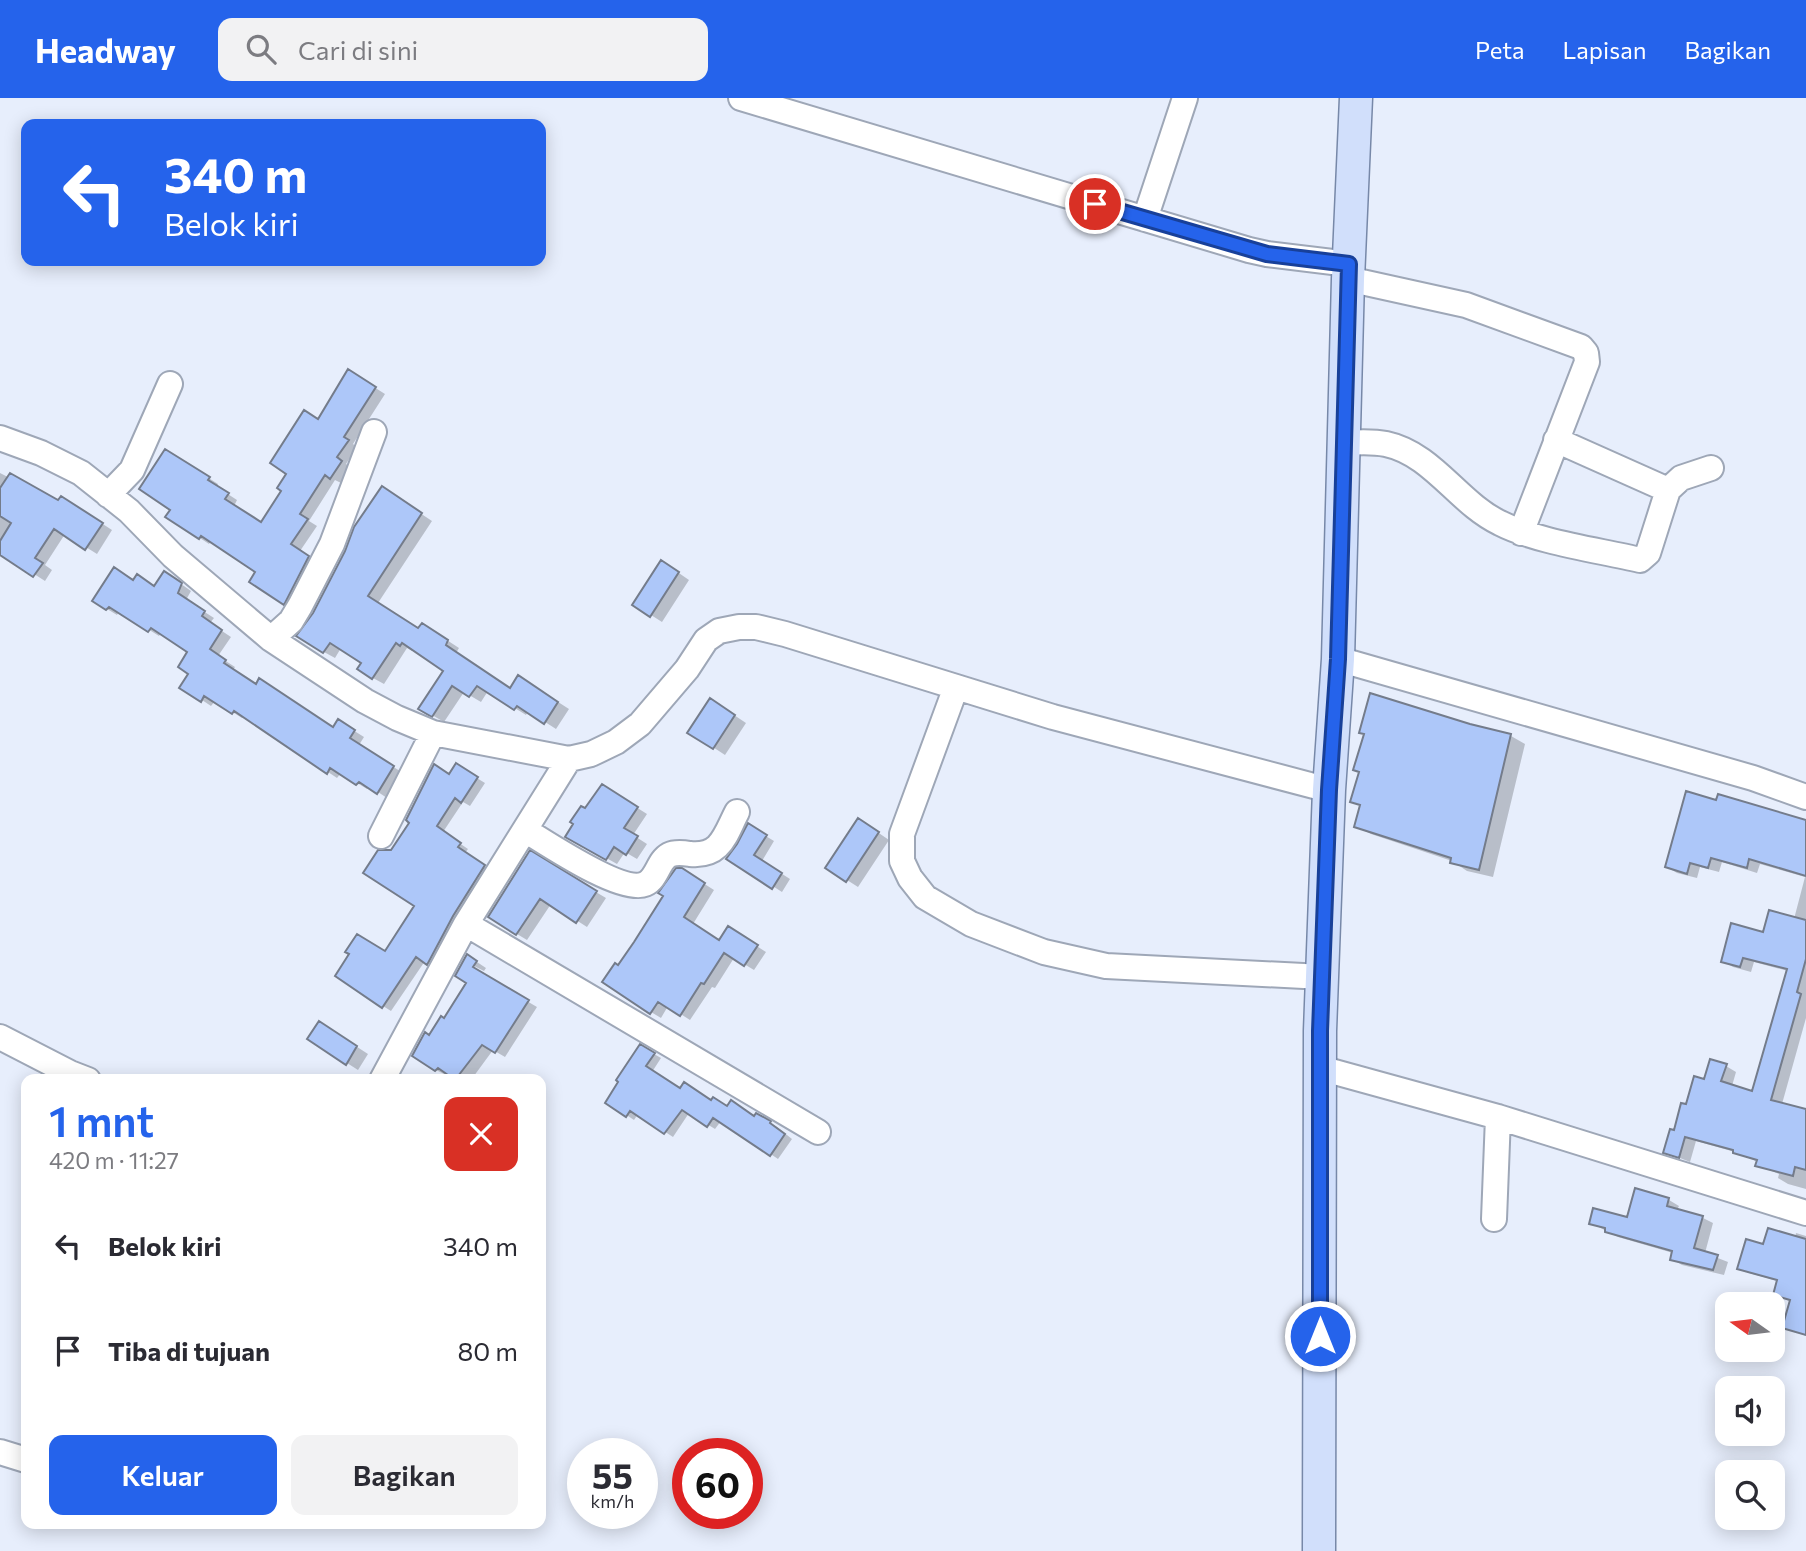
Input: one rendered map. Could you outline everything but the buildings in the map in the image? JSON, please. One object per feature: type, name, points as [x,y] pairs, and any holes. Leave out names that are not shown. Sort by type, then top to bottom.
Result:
[{"type":"main road","points":[[1319,1551],[1322,976],[1329,790],[1338,659],[1348,272],[1356,98]]},
{"type":"street","points":[[741,98],[1267,254],[1308,259],[1466,305],[1581,347],[1586,353],[1587,362],[1521,533]]},
{"type":"street","points":[[1145,219],[1185,98]]},
{"type":"street","points":[[108,495],[132,470],[170,384]]},
{"type":"street","points":[[271,639],[291,621],[332,544],[374,432]]},
{"type":"street","points":[[0,438],[41,453],[81,473],[129,511],[173,556],[271,639],[365,701],[433,733],[569,759],[591,754],[616,742],[632,730],[687,668],[706,640],[719,631],[739,627],[757,628],[785,634],[1053,717],[1329,790]]},
{"type":"street","points":[[1556,440],[1668,490]]},
{"type":"street","points":[[1343,443],[1385,444],[1404,450],[1419,458],[1486,516],[1521,533],[1640,560],[1648,553],[1668,490],[1681,478],[1711,468]]},
{"type":"street","points":[[1338,659],[1753,778],[1806,797]]},
{"type":"street","points":[[956,687],[902,834],[902,861],[910,878],[925,897],[971,924],[1044,952],[1106,966],[1322,976]]},
{"type":"street","points":[[381,836],[433,733]]},
{"type":"street","points":[[385,1074],[466,924],[569,759]]},
{"type":"street","points":[[525,830],[612,881],[637,886],[650,881],[669,855],[676,853],[703,856],[710,853],[721,843],[737,812]]},
{"type":"street","points":[[466,924],[818,1132]]},
{"type":"street","points":[[0,1037],[73,1074]]},
{"type":"street","points":[[1320,1068],[1498,1117],[1806,1213]]},
{"type":"street","points":[[1494,1219],[1498,1117]]},
{"type":"street","points":[[0,1452],[21,1458]]},
{"type":"route","points":[[1095,204],[1249,250],[1349,264],[1338,659],[1329,790],[1320,1031],[1320,1336]]}]
